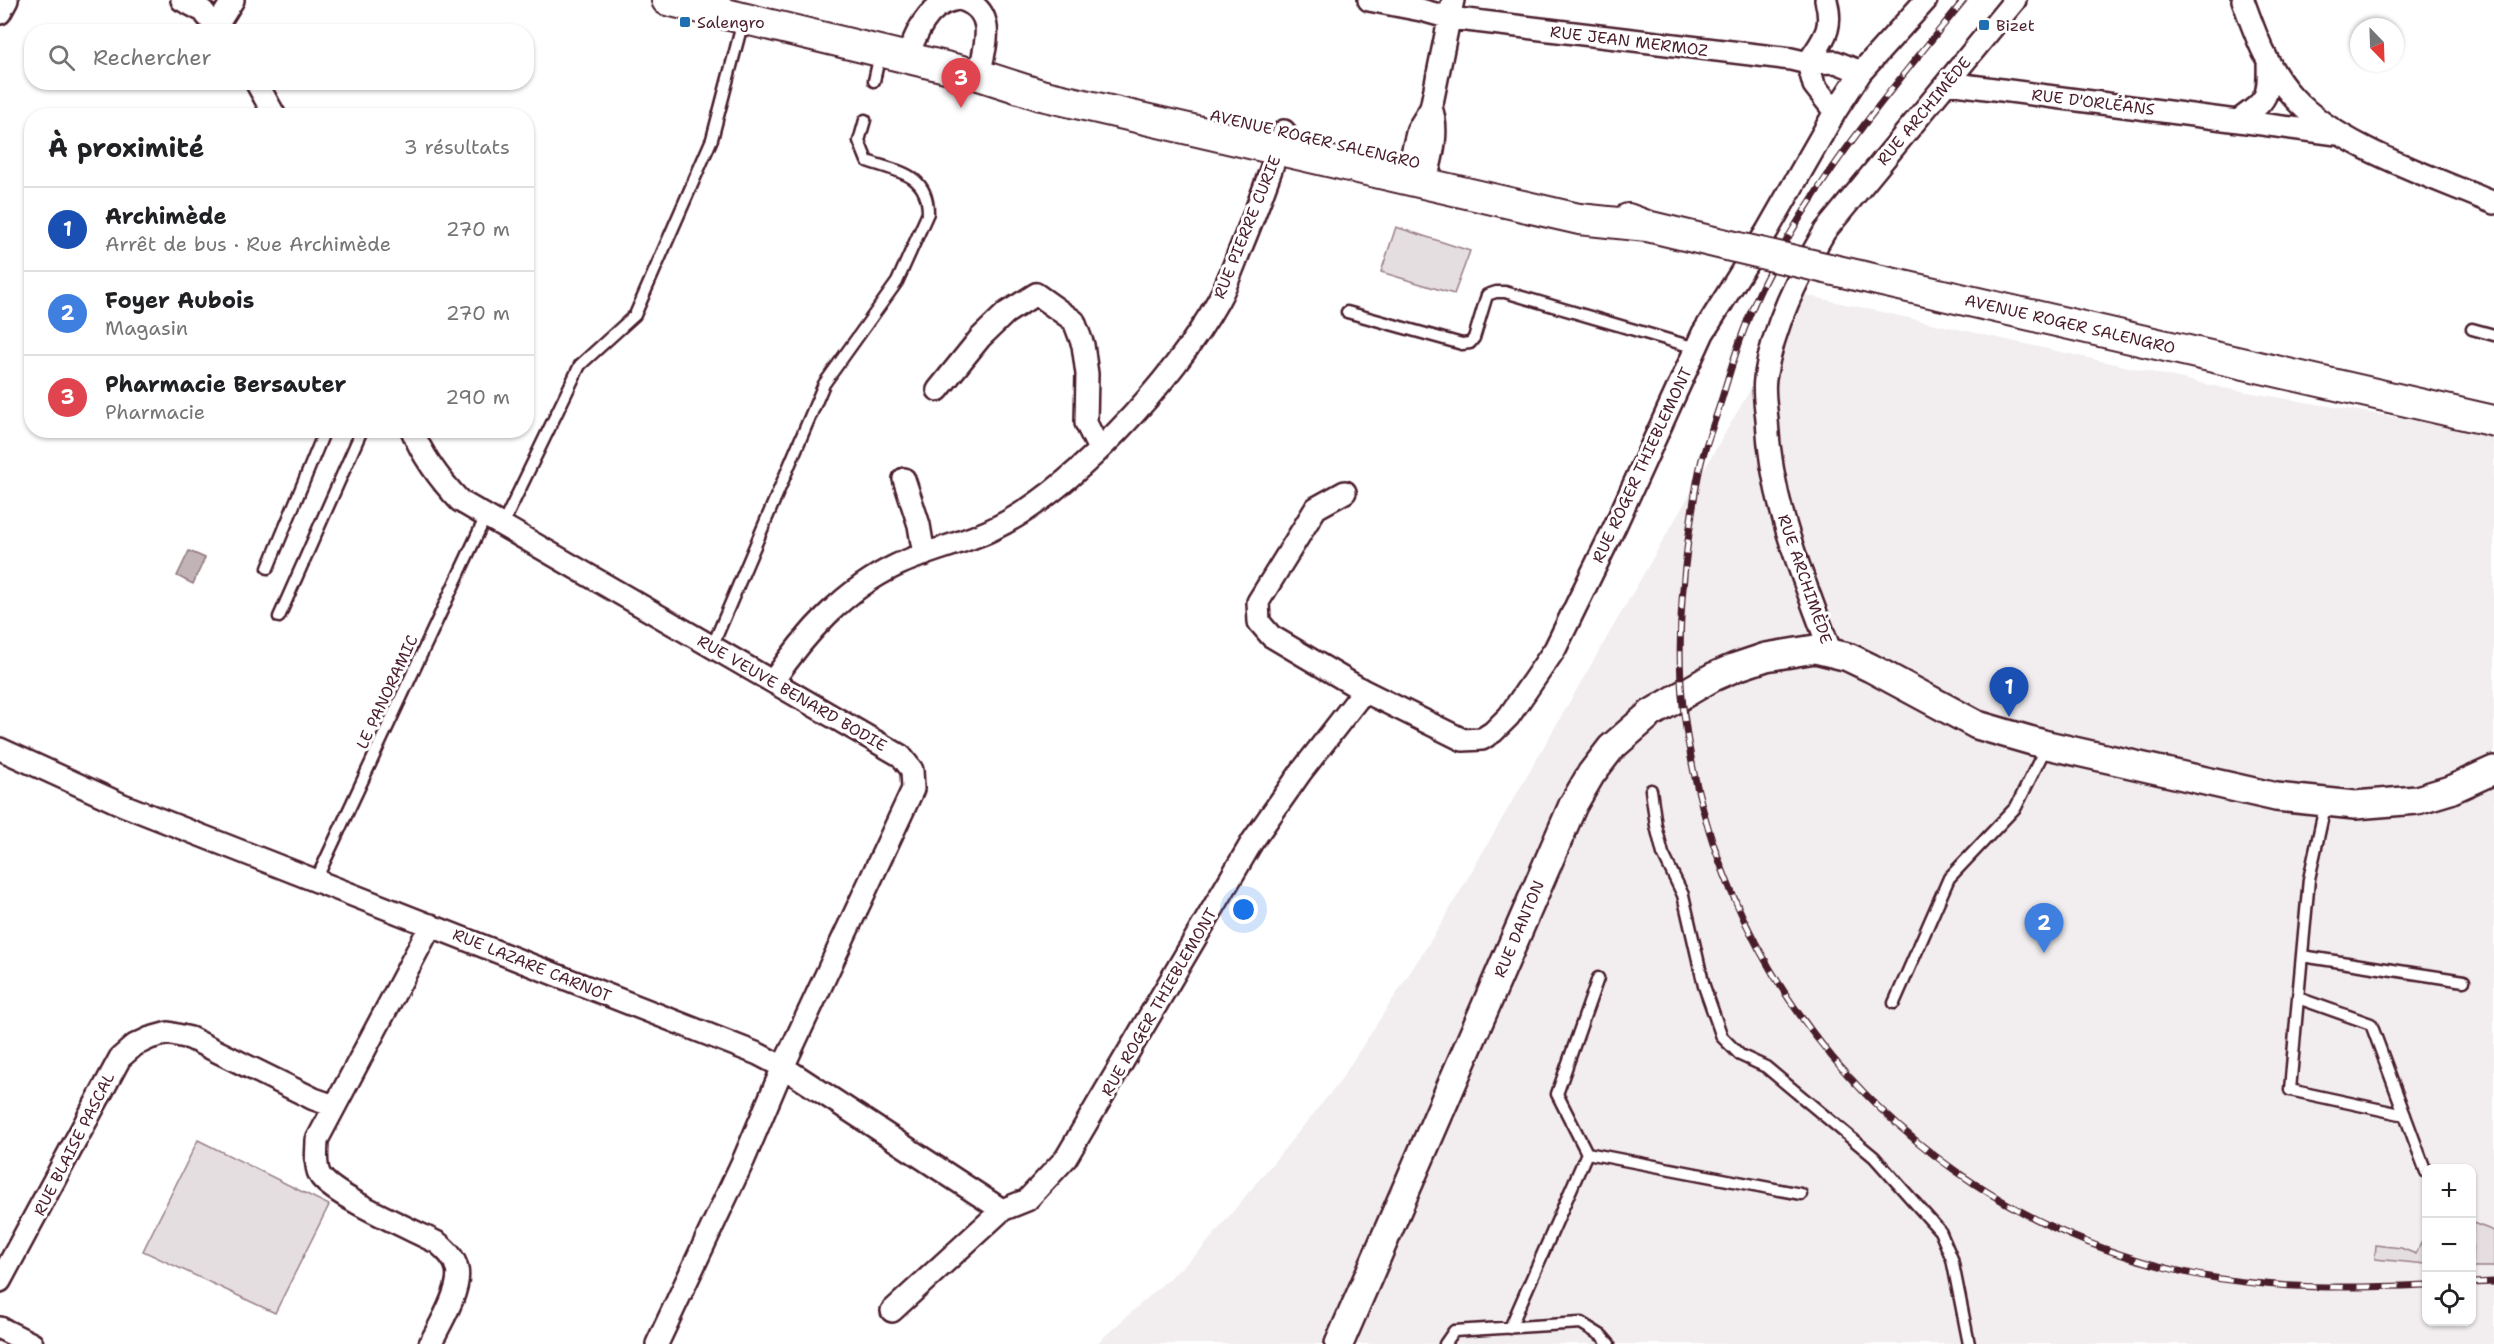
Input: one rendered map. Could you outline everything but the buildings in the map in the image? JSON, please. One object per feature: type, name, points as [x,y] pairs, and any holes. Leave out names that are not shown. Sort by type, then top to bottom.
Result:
[{"type":"main road","name":"AVENUE ROGER SALENGRO","points":[[667,0],[733,12],[979,75],[1041,95],[1281,140],[1418,172],[1582,202],[1647,226],[2494,421]]},
{"type":"street","points":[[0,13],[7,0]]},
{"type":"street","points":[[182,0],[203,11],[214,24]]},
{"type":"street","points":[[221,24],[233,0]]},
{"type":"street","name":"RUE JEAN MERMOZ","points":[[1369,0],[1421,10],[1451,9],[1808,63],[1836,62],[1861,72]]},
{"type":"street","points":[[1826,0],[1830,23],[1828,33],[1808,63],[1814,85],[1835,112]]},
{"type":"street","points":[[1861,72],[1926,0]]},
{"type":"street","name":"RUE ARCHIMÈDE","points":[[2015,0],[1825,231],[1801,272],[1783,311],[1765,380],[1769,453],[1784,526],[1831,653],[1871,668],[1977,725],[2043,744],[2276,797],[2355,805],[2416,800],[2450,790],[2494,770]]},
{"type":"street","points":[[2243,0],[2268,61],[2292,97],[2337,134],[2494,203]]},
{"type":"street","points":[[894,54],[918,32],[933,10],[964,2],[986,23],[987,37],[979,75]]},
{"type":"street","points":[[1418,172],[1435,119],[1431,108],[1451,9]]},
{"type":"street","points":[[2239,120],[2263,103],[2268,84],[2268,61]]},
{"type":"street","name":"RUE ROGER THIEBLEMONT","points":[[1345,492],[1316,508],[1258,602],[1259,622],[1271,636],[1364,691],[1463,740],[1482,740],[1501,724],[1555,649],[1615,526],[1696,348],[1861,72]]},
{"type":"street","name":"RUE D'ORLÉANS","points":[[1948,83],[2337,134]]},
{"type":"street","points":[[260,90],[271,108]]},
{"type":"street","name":"RUE PIERRE CURIE","points":[[773,681],[828,611],[854,590],[897,565],[991,531],[1037,504],[1099,449],[1155,389],[1190,345],[1219,299],[1267,185],[1281,140]]},
{"type":"street","points":[[938,390],[980,338],[1006,313],[1036,294],[1074,321],[1083,345],[1087,374],[1086,423],[1099,449]]},
{"type":"street","name":"RUE VEUVE BENARD BODIE","points":[[415,438],[447,487],[460,501],[489,524],[773,681],[901,756],[912,770],[912,789],[783,1067]]},
{"type":"street","points":[[904,479],[919,525],[924,555]]},
{"type":"street","name":"RUE DANTON","points":[[1339,1344],[1545,867],[1573,805],[1590,774],[1611,748],[1635,725],[1713,677],[1766,657],[1815,649],[1831,653]]},
{"type":"street","name":"RUE ROGER THIEBLEMONT","points":[[892,1311],[1002,1210],[1028,1200],[1066,1158],[1252,842],[1301,771],[1364,691]]},
{"type":"street","name":"RUE LAZARE CARNOT","points":[[0,749],[123,804],[319,874],[430,925],[758,1054],[783,1067]]},
{"type":"street","points":[[430,925],[317,1140],[316,1159],[320,1175],[336,1190],[438,1243],[450,1255],[458,1270],[457,1287],[430,1344]]},
{"type":"street","name":"RUE BLAISE PASCAL","points":[[0,1281],[64,1164],[105,1081],[120,1058],[135,1045],[168,1034],[190,1038],[304,1094],[334,1106]]},
{"type":"street","points":[[657,1344],[744,1159],[783,1067],[1002,1210]]},
{"type":"street","points":[[0,1328],[32,1344]]},
{"type":"lane","name":"LE PANORAMIC","points":[[319,874],[489,524],[580,365],[635,315],[712,139],[733,12]]},
{"type":"lane","points":[[874,81],[894,54]]},
{"type":"lane","points":[[712,646],[824,384],[897,282],[928,213],[928,201],[917,179],[867,160],[859,141],[865,120]]},
{"type":"lane","points":[[1347,312],[1462,344],[1470,343],[1474,338],[1487,295],[1505,292],[1696,348]]},
{"type":"lane","points":[[2472,329],[2494,335]]},
{"type":"lane","points":[[268,568],[322,438]]},
{"type":"lane","points":[[279,617],[358,438]]},
{"type":"lane","points":[[1894,1004],[1949,878],[2016,807],[2041,757],[2043,744]]},
{"type":"lane","points":[[1651,790],[1663,854],[1683,894],[1704,986],[1722,1037],[1740,1056],[1766,1067],[1874,1157],[1940,1231],[1952,1259],[1969,1344]]},
{"type":"lane","points":[[2326,802],[2308,879],[2290,1090],[2405,1115]]},
{"type":"lane","points":[[2302,956],[2464,981]]},
{"type":"lane","points":[[1587,1153],[1557,1094],[1598,978]]},
{"type":"lane","points":[[2298,998],[2371,1024],[2424,1164]]},
{"type":"lane","points":[[1587,1153],[1801,1194]]},
{"type":"lane","points":[[1510,1328],[1587,1153]]},
{"type":"lane","points":[[1445,1344],[1454,1331],[1581,1323],[1602,1336],[1609,1344]]},
{"type":"shaded area","points":[[1396,227],[1470,251],[1454,294],[1381,272]]},
{"type":"shaded area","points":[[1805,295],[2223,388],[2494,434],[2494,1344],[1096,1344],[1202,1249],[1338,1084],[1440,926]]},
{"type":"shaded area","points":[[189,551],[205,558],[193,584],[177,576]]},
{"type":"shaded area","points":[[198,1140],[329,1205],[275,1313],[143,1251]]},
{"type":"shaded area","points":[[2476,1224],[2494,1231],[2494,1267],[2476,1267]]},
{"type":"shaded area","points":[[2422,1241],[2422,1264],[2375,1259],[2376,1245],[2401,1248],[2416,1254]]},
{"type":"railway","points":[[1964,0],[1860,130],[1791,233],[1763,284],[1749,316],[1702,459],[1697,479],[1683,582],[1680,644],[1681,686],[1701,803],[1733,895],[1777,980],[1832,1057],[1899,1126],[1975,1184],[2059,1230],[2152,1264],[2186,1273],[2288,1286],[2422,1285]]},
{"type":"railway","points":[[2476,1283],[2494,1282]]},
{"type":"place","name":"Salengro","points":[[685,22]]},
{"type":"place","name":"Bizet","points":[[1984,25]]},
{"type":"place","name":"Pharmacie Bersauter","points":[[961,108]]},
{"type":"place","name":"Archimède","points":[[2009,717]]},
{"type":"place","name":"Foyer Aubois","points":[[2044,953]]}]
